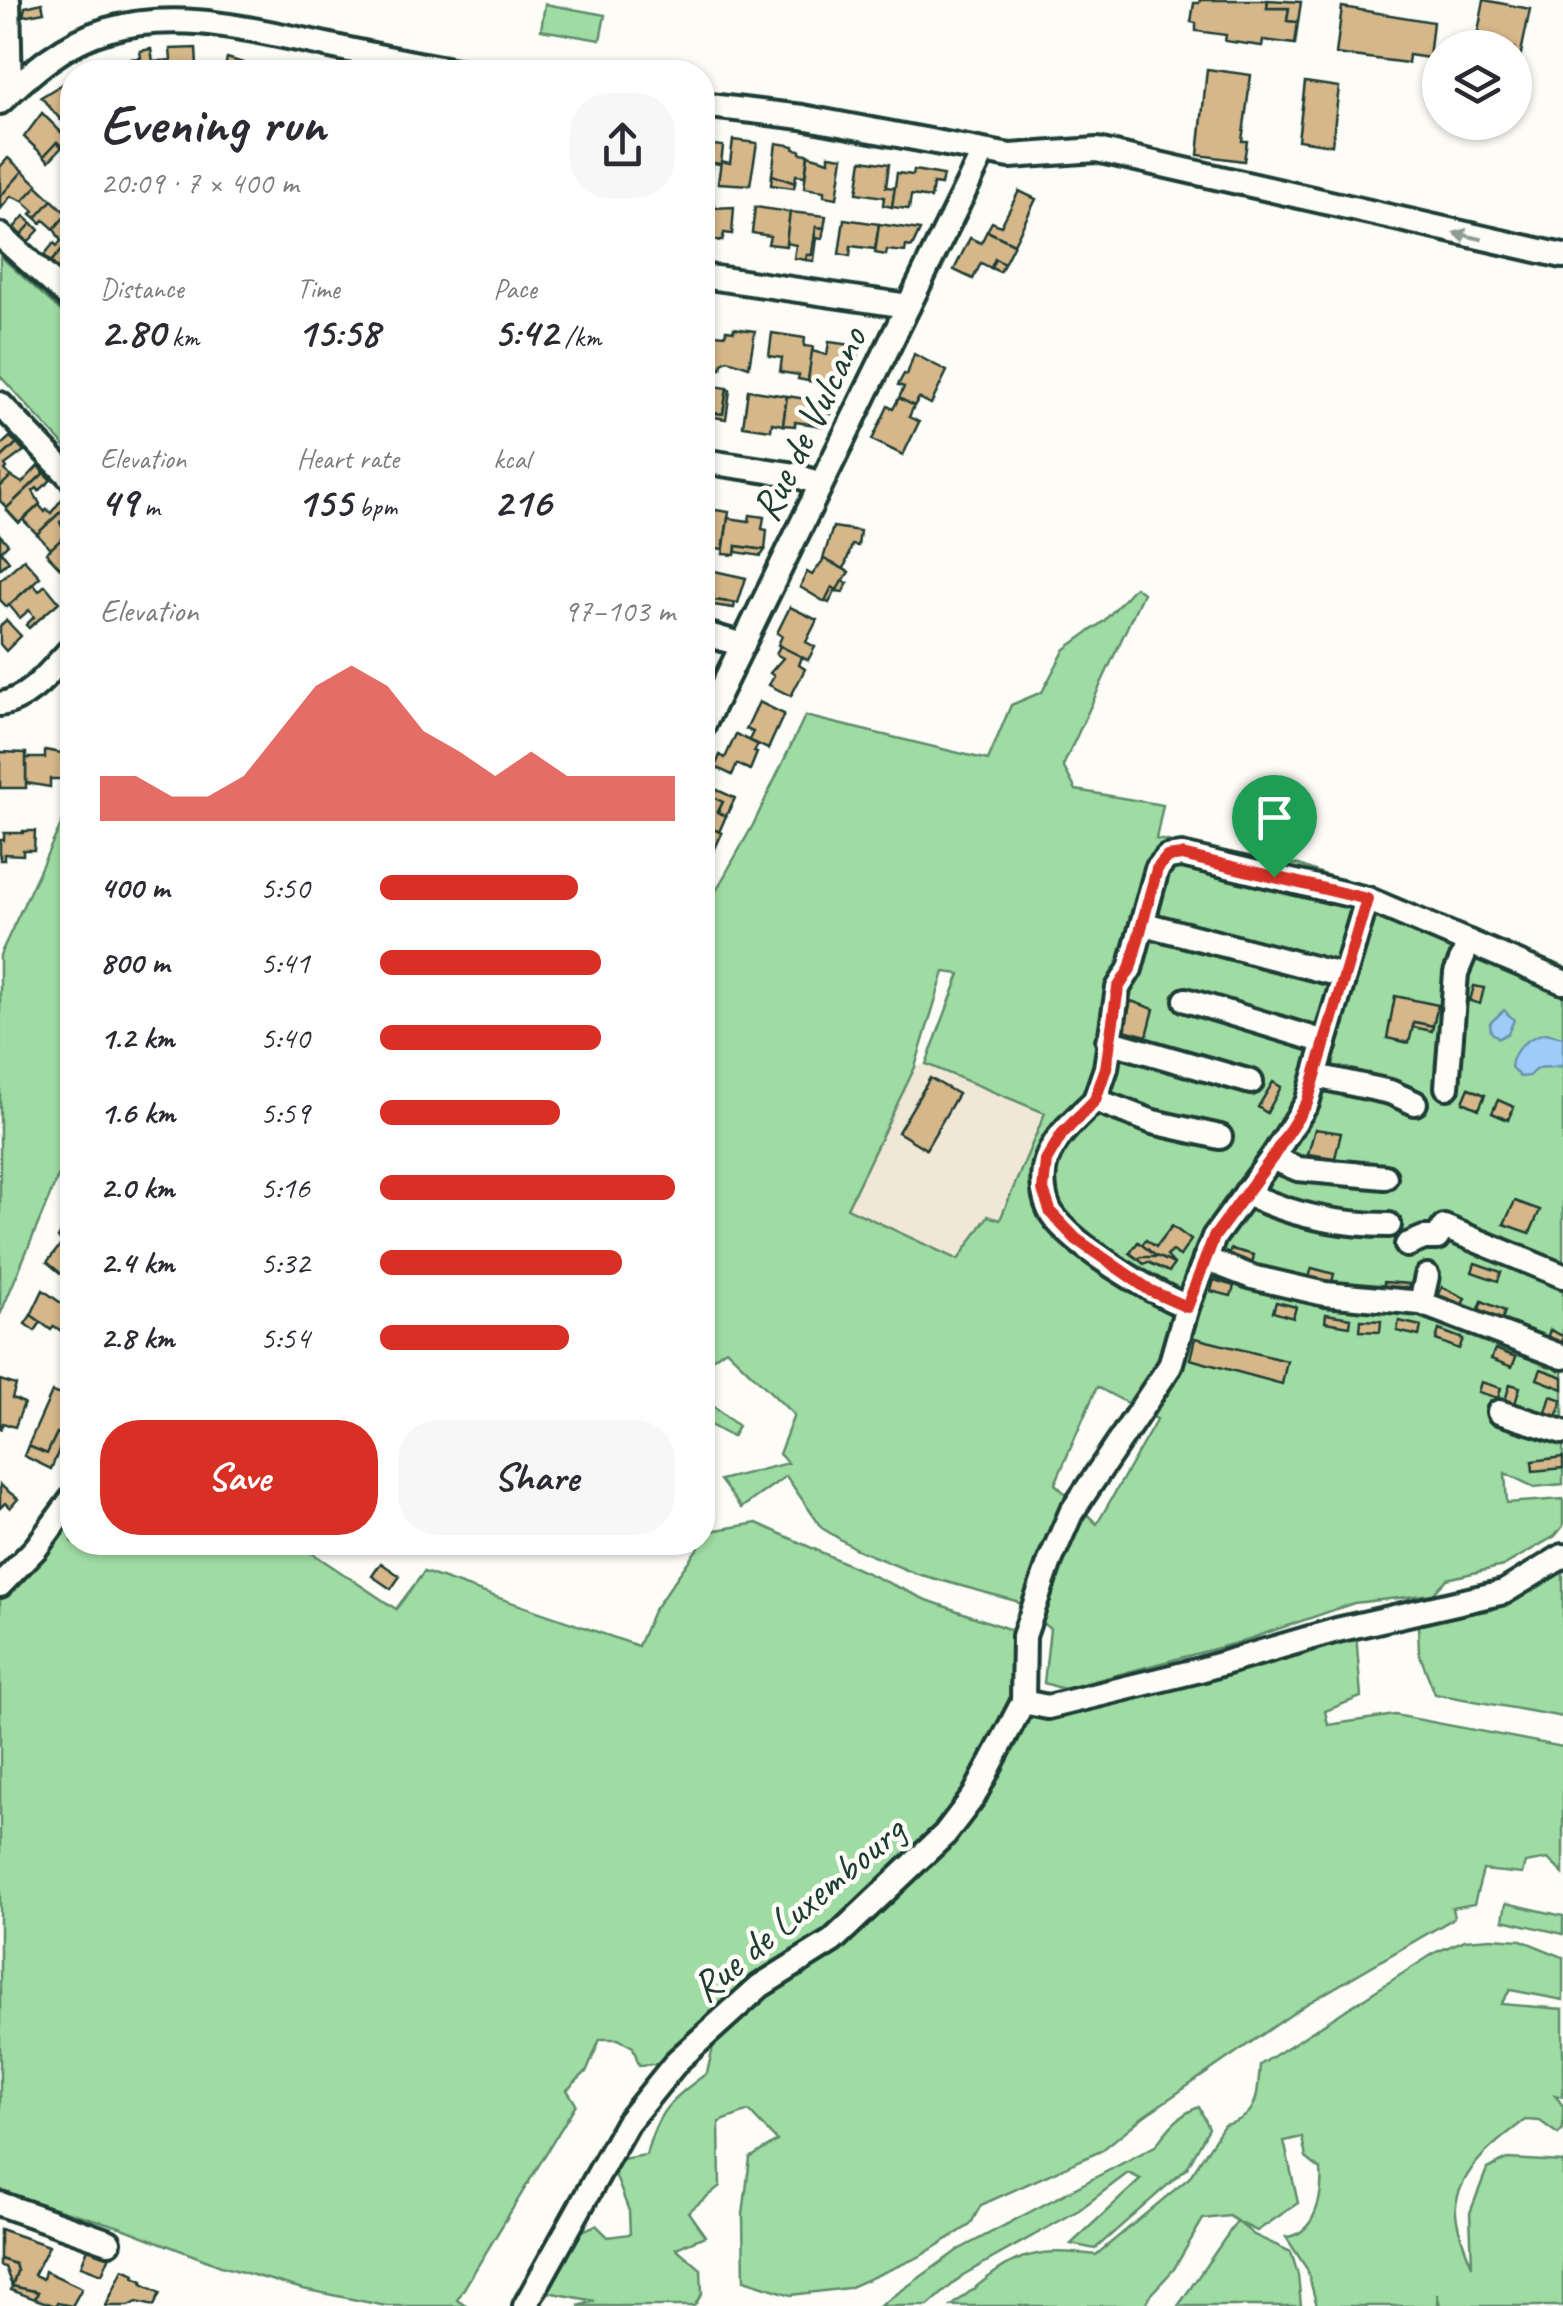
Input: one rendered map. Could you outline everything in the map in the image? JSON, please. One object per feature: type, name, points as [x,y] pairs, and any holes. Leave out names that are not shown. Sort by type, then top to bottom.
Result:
[{"type":"street","points":[[5,97],[8,0]]},
{"type":"street","points":[[5,97],[74,43],[136,22],[175,20],[241,27],[404,60]]},
{"type":"street","points":[[715,107],[802,117],[983,153],[1010,156],[1096,150],[1563,256]]},
{"type":"street","name":"Rue de Vulcano","points":[[715,702],[983,153]]},
{"type":"street","points":[[0,235],[60,289]]},
{"type":"street","points":[[715,278],[908,306]]},
{"type":"street","points":[[0,404],[60,466]]},
{"type":"street","points":[[715,463],[795,475],[820,484]]},
{"type":"street","points":[[715,637],[743,645]]},
{"type":"street","points":[[0,704],[12,703],[31,690],[60,660]]},
{"type":"street","points":[[1187,1307],[1136,1280],[1076,1239],[1051,1213],[1043,1190],[1046,1161],[1062,1134],[1095,1100],[1106,1068],[1118,988],[1130,969],[1157,869],[1167,857],[1182,855],[1367,899],[1563,982]]},
{"type":"street","name":"Rue de Luxembourg","points":[[525,2306],[627,2123],[678,2060],[760,1986],[832,1941],[945,1834],[974,1796],[1022,1702],[1024,1636],[1050,1561],[1072,1513],[1170,1366],[1214,1237],[1307,1103],[1367,899]]},
{"type":"street","points":[[1144,924],[1344,976]]},
{"type":"street","points":[[1447,1087],[1456,973],[1469,942]]},
{"type":"street","points":[[1186,1000],[1325,1042]]},
{"type":"street","points":[[1108,1041],[1250,1082]]},
{"type":"street","points":[[1316,1076],[1390,1092],[1416,1102]]},
{"type":"street","points":[[1095,1100],[1152,1122],[1220,1137]]},
{"type":"street","points":[[1272,1158],[1298,1169],[1386,1177]]},
{"type":"street","points":[[1246,1194],[1274,1208],[1308,1216],[1389,1226]]},
{"type":"street","points":[[1407,1245],[1437,1238],[1444,1226],[1563,1276]]},
{"type":"street","points":[[1206,1259],[1252,1277],[1325,1294],[1421,1303],[1563,1357]]},
{"type":"street","points":[[1421,1303],[1427,1276]]},
{"type":"street","points":[[1499,1412],[1563,1432]]},
{"type":"street","points":[[0,1585],[36,1548],[60,1515]]},
{"type":"street","points":[[1022,1702],[1048,1707],[1200,1670],[1336,1630],[1504,1592],[1563,1556]]},
{"type":"street","points":[[0,2204],[109,2242]]},
{"type":"shaded area","points":[[926,1064],[1045,1113],[999,1221],[988,1216],[958,1261],[847,1208],[915,1067]]},
{"type":"green space","points":[[545,4],[605,15],[600,40],[541,30]]},
{"type":"green space","points":[[0,256],[60,310],[60,441],[0,376]]},
{"type":"green space","points":[[1135,587],[1143,593],[1063,766],[1076,790],[1163,805],[1156,839],[1299,865],[1563,966],[1563,1484],[1534,1487],[1505,1473],[1507,1503],[1563,1499],[1563,1526],[1555,1536],[1503,1566],[1447,1579],[1433,1594],[1354,1603],[1240,1642],[1064,1689],[1044,1683],[1050,1629],[1016,1601],[914,1573],[856,1549],[822,1528],[786,1476],[741,1508],[720,1480],[788,1463],[779,1454],[794,1415],[726,1349],[715,1357],[715,893],[753,825],[805,716],[988,760],[1011,705],[1042,692],[1065,649],[1104,621]],"holes":[[[944,972],[960,974],[926,1064],[1045,1113],[1000,1220],[988,1216],[958,1260],[847,1208],[915,1067]],[[1097,1387],[1157,1419],[1097,1524],[1055,1484]]]},
{"type":"green space","points":[[60,827],[60,1173],[0,1315],[0,955]]},
{"type":"green space","points":[[715,1408],[738,1426],[732,1437],[715,1428]]},
{"type":"green space","points":[[60,1513],[60,1555],[315,1555],[396,1609],[424,1572],[638,1646],[653,1611],[693,1555],[715,1555],[715,1530],[757,1523],[924,1599],[1014,1631],[1013,1699],[983,1767],[938,1834],[826,1938],[752,1983],[656,2064],[639,2065],[633,2047],[618,2039],[600,2039],[587,2071],[567,2090],[576,2104],[457,2300],[466,2306],[386,2306],[303,2289],[221,2266],[120,2227],[0,2192],[0,1586]]},
{"type":"green space","points":[[1563,1560],[1563,1717],[1435,1694],[1419,1653],[1418,1623],[1492,1610]]},
{"type":"green space","points":[[1356,1633],[1361,1697],[1325,1711],[1328,1725],[1395,1715],[1563,1747],[1563,1874],[1548,1859],[1525,1863],[1522,1874],[1483,1870],[1474,1904],[1452,1908],[1454,1918],[1305,2005],[1144,2116],[1101,2151],[981,2205],[970,2225],[919,2257],[848,2288],[791,2295],[744,2280],[743,2215],[750,2158],[777,2141],[749,2111],[719,2122],[720,2186],[688,2212],[705,2236],[676,2248],[701,2269],[702,2294],[694,2306],[578,2306],[595,2301],[542,2291],[568,2237],[596,2225],[608,2237],[630,2234],[629,2211],[610,2161],[646,2155],[661,2116],[707,2073],[715,2038],[761,1992],[896,1891],[1028,1711],[1051,1720],[1094,1702]]},
{"type":"green space","points":[[1506,1903],[1563,1916],[1563,1934],[1503,1920]]},
{"type":"green space","points":[[1465,1940],[1521,1940],[1563,1957],[1563,2000],[1510,1990],[1501,2004],[1563,2009],[1563,2097],[1555,2095],[1563,2106],[1563,2129],[1558,2134],[1540,2121],[1525,2120],[1503,2137],[1465,2179],[1456,2205],[1457,2220],[1472,2266],[1470,2213],[1487,2169],[1508,2159],[1563,2162],[1563,2306],[1440,2306],[1437,2293],[1438,2306],[1317,2306],[1307,2269],[1286,2237],[1311,2221],[1321,2191],[1321,2170],[1306,2158],[1302,2137],[1284,2141],[1298,2203],[1257,2231],[1238,2222],[1254,2235],[1291,2252],[1301,2306],[1178,2306],[1237,2221],[1229,2216],[1203,2219],[1174,2269],[1150,2295],[1146,2306],[952,2306],[1017,2260],[1049,2252],[1096,2255],[1189,2178],[1224,2125],[1250,2111],[1257,2096],[1260,2065],[1436,1952]]},
{"type":"green space","points":[[1199,2107],[1209,2128],[1187,2168],[1095,2249],[1071,2244],[1141,2179],[1128,2173],[1079,2210],[963,2275],[928,2306],[880,2306],[958,2250],[1155,2146],[1180,2118]]},
{"type":"water","points":[[1504,1010],[1514,1020],[1508,1033],[1499,1038],[1491,1032],[1490,1023]]},
{"type":"water","points":[[1546,1033],[1563,1037],[1563,1065],[1541,1068],[1520,1077],[1511,1067],[1515,1054],[1533,1037]]},
{"type":"building","points":[[1268,0],[1267,8],[1289,8],[1287,21],[1298,22],[1295,44],[1263,40],[1262,46],[1225,41],[1226,35],[1196,31],[1196,23],[1191,22],[1194,3]]},
{"type":"building","points":[[1268,0],[1301,2],[1298,22],[1287,21],[1289,8],[1267,8]]},
{"type":"building","points":[[1484,0],[1530,9],[1526,30],[1478,30]]},
{"type":"building","points":[[42,3],[44,12],[23,16],[25,7]]},
{"type":"building","points":[[1342,7],[1433,22],[1432,30],[1422,30],[1422,57],[1409,55],[1408,63],[1336,54]]},
{"type":"building","points":[[196,48],[197,60],[171,60],[170,49]]},
{"type":"building","points":[[151,49],[153,60],[128,60],[141,58],[140,51]]},
{"type":"building","points":[[1207,69],[1251,75],[1242,141],[1247,141],[1244,161],[1198,155]]},
{"type":"building","points":[[1305,82],[1339,87],[1332,145],[1298,140]]},
{"type":"building","points":[[60,85],[60,119],[41,97]]},
{"type":"building","points":[[42,113],[60,131],[60,145],[57,142],[44,156],[24,137]]},
{"type":"building","points":[[733,140],[757,143],[750,185],[718,183],[721,161],[730,163]]},
{"type":"building","points":[[57,142],[60,145],[49,161],[44,156]]},
{"type":"building","points":[[776,143],[794,146],[800,153],[808,154],[805,176],[796,175],[795,183],[772,175]]},
{"type":"building","points":[[715,145],[723,146],[721,164],[715,163]]},
{"type":"building","points":[[808,155],[829,161],[829,155],[843,157],[837,198],[804,188]]},
{"type":"building","points":[[8,158],[23,171],[0,197],[0,167]]},
{"type":"building","points":[[862,160],[889,164],[886,187],[895,188],[892,207],[883,205],[884,197],[857,193]]},
{"type":"building","points":[[914,170],[943,175],[941,185],[933,184],[931,198],[911,195],[909,209],[892,207],[897,173],[913,175]]},
{"type":"building","points":[[23,171],[38,185],[23,201],[11,196],[0,210],[0,197]]},
{"type":"building","points":[[772,175],[795,183],[794,188],[771,185]]},
{"type":"building","points":[[37,186],[52,200],[36,218],[23,201]]},
{"type":"building","points":[[1019,191],[1036,199],[1014,244],[987,231],[992,222],[1001,226]]},
{"type":"building","points":[[52,200],[60,207],[60,222],[54,229],[36,218]]},
{"type":"building","points":[[734,207],[732,234],[724,233],[722,241],[715,240],[715,208]]},
{"type":"building","points":[[755,207],[790,212],[786,246],[768,244],[770,236],[752,233]]},
{"type":"building","points":[[790,212],[826,216],[824,228],[816,227],[812,255],[807,255],[806,260],[794,258],[796,245],[786,243]]},
{"type":"building","points":[[24,216],[32,223],[21,235],[14,228]]},
{"type":"building","points":[[844,219],[879,224],[875,249],[851,246],[850,256],[839,254]]},
{"type":"building","points":[[32,223],[39,230],[28,242],[21,235]]},
{"type":"building","points":[[879,224],[920,230],[912,247],[906,246],[905,252],[887,250],[886,255],[875,253]]},
{"type":"building","points":[[816,227],[824,228],[822,239],[817,238],[814,261],[806,260],[807,255],[812,255]]},
{"type":"building","points":[[987,231],[1014,244],[1004,264],[995,259],[991,268],[981,263],[973,279],[954,270],[970,238],[981,243]]},
{"type":"building","points":[[60,242],[60,252],[51,262],[44,255],[54,243],[57,246]]},
{"type":"building","points":[[60,252],[60,267],[51,262]]},
{"type":"building","points":[[995,259],[1004,264],[1000,272],[991,268]]},
{"type":"building","points":[[755,331],[749,367],[728,360],[721,369],[715,368],[715,334]]},
{"type":"building","points":[[772,333],[805,338],[804,346],[813,347],[808,381],[780,372],[782,358],[769,356]]},
{"type":"building","points":[[829,342],[861,346],[854,366],[841,364],[838,385],[808,381],[812,351],[827,355]]},
{"type":"building","points":[[914,354],[947,371],[931,404],[919,398],[914,406],[899,398],[904,387],[898,385],[907,375]]},
{"type":"building","points":[[715,386],[727,388],[723,414],[715,413]]},
{"type":"building","points":[[727,389],[730,390],[726,419],[715,417],[715,413],[723,414]]},
{"type":"building","points":[[748,390],[787,396],[783,425],[772,423],[771,430],[743,426]]},
{"type":"building","points":[[787,396],[832,403],[831,414],[825,413],[823,426],[795,422],[795,426],[783,425]]},
{"type":"building","points":[[899,398],[914,406],[909,417],[919,422],[903,455],[872,440],[888,406],[893,409]]},
{"type":"building","points":[[10,437],[17,443],[0,459],[0,446]]},
{"type":"building","points":[[17,443],[24,451],[5,465],[11,477],[0,487],[0,459]]},
{"type":"building","points":[[38,466],[44,473],[7,508],[0,501],[0,487],[11,476],[22,483]]},
{"type":"building","points":[[44,473],[51,480],[39,491],[33,491],[40,504],[19,523],[6,509]]},
{"type":"building","points":[[60,501],[60,512],[37,534],[23,520],[39,505],[51,513]]},
{"type":"building","points":[[715,510],[729,512],[723,549],[715,548]]},
{"type":"building","points":[[60,512],[60,541],[51,549],[37,534]]},
{"type":"building","points":[[750,515],[764,517],[765,550],[736,546],[735,555],[723,554],[728,518],[749,521]]},
{"type":"building","points":[[833,527],[860,531],[858,546],[852,545],[844,569],[823,559]]},
{"type":"building","points":[[0,535],[8,544],[1,551],[9,561],[0,569]]},
{"type":"building","points":[[60,540],[60,568],[46,553]]},
{"type":"building","points":[[736,546],[765,550],[761,556],[736,552]]},
{"type":"building","points":[[24,559],[40,577],[7,607],[0,600],[0,580]]},
{"type":"building","points":[[824,559],[849,572],[837,590],[832,587],[825,602],[800,587],[807,572],[812,575]]},
{"type":"building","points":[[715,571],[746,578],[738,603],[715,600]]},
{"type":"building","points":[[842,581],[848,583],[843,592],[835,591],[829,603],[825,601],[832,587],[837,590]]},
{"type":"building","points":[[33,584],[39,591],[45,585],[59,602],[29,628],[26,625],[34,617],[29,610],[20,618],[9,605]]},
{"type":"building","points":[[715,600],[735,603],[734,608],[715,605]]},
{"type":"building","points":[[790,607],[817,620],[806,642],[815,647],[808,660],[778,645],[782,636],[777,633]]},
{"type":"building","points":[[6,620],[21,636],[6,651],[0,644],[0,626]]},
{"type":"building","points":[[780,646],[802,657],[799,665],[805,669],[791,696],[769,685],[774,676],[770,673],[783,658],[776,654]]},
{"type":"building","points":[[759,702],[784,714],[768,749],[749,740],[753,732],[746,729]]},
{"type":"building","points":[[736,734],[758,745],[750,770],[737,764],[732,775],[715,767],[720,755],[725,758]]},
{"type":"building","points":[[45,750],[60,753],[60,779],[50,779],[50,787],[26,783],[26,758],[45,758]]},
{"type":"building","points":[[0,752],[26,753],[26,788],[0,788]]},
{"type":"building","points":[[715,789],[735,798],[726,816],[718,812],[723,802],[715,798]]},
{"type":"building","points":[[715,798],[723,802],[718,812],[726,816],[719,832],[715,830]]},
{"type":"building","points":[[715,830],[722,833],[715,848]]},
{"type":"building","points":[[35,831],[34,850],[23,850],[23,855],[4,854],[4,860],[0,860],[4,833]]},
{"type":"building","points":[[1474,986],[1484,988],[1480,1004],[1470,1001]]},
{"type":"building","points":[[1395,996],[1438,1005],[1433,1026],[1414,1022],[1409,1043],[1387,1038]]},
{"type":"building","points":[[1131,1001],[1154,1009],[1147,1036],[1124,1030]]},
{"type":"building","points":[[1414,1022],[1433,1026],[1432,1031],[1413,1027]]},
{"type":"building","points":[[930,1078],[958,1094],[926,1149],[898,1132]]},
{"type":"building","points":[[1273,1082],[1281,1087],[1267,1113],[1258,1107]]},
{"type":"building","points":[[1469,1088],[1485,1095],[1479,1109],[1463,1102]]},
{"type":"building","points":[[1498,1100],[1514,1107],[1508,1120],[1492,1113]]},
{"type":"building","points":[[1315,1129],[1341,1133],[1335,1158],[1308,1154]]},
{"type":"building","points":[[1515,1201],[1540,1210],[1530,1233],[1504,1224]]},
{"type":"building","points":[[1172,1226],[1191,1240],[1180,1256],[1172,1251],[1167,1256],[1174,1264],[1158,1258],[1142,1245],[1146,1240],[1156,1247]]},
{"type":"building","points":[[1138,1242],[1158,1258],[1138,1259],[1130,1253]]},
{"type":"building","points":[[60,1246],[60,1273],[47,1262]]},
{"type":"building","points":[[1231,1249],[1254,1255],[1252,1264],[1228,1257]]},
{"type":"building","points":[[1159,1257],[1174,1264],[1169,1272],[1148,1262],[1144,1264],[1138,1259]]},
{"type":"building","points":[[1475,1263],[1501,1272],[1498,1281],[1472,1272]]},
{"type":"building","points":[[1312,1268],[1334,1274],[1332,1282],[1309,1277]]},
{"type":"building","points":[[1214,1280],[1234,1286],[1231,1296],[1211,1291]]},
{"type":"building","points":[[1384,1282],[1409,1284],[1408,1293],[1383,1291]]},
{"type":"building","points":[[1442,1287],[1465,1298],[1461,1307],[1438,1297]]},
{"type":"building","points":[[43,1290],[60,1302],[60,1330],[54,1326],[51,1330],[31,1315]]},
{"type":"building","points":[[1482,1301],[1505,1311],[1502,1320],[1479,1309]]},
{"type":"building","points":[[1276,1302],[1296,1307],[1293,1318],[1273,1312]]},
{"type":"building","points":[[1326,1314],[1351,1318],[1350,1326],[1325,1322]]},
{"type":"building","points":[[31,1315],[41,1322],[35,1331],[25,1324]]},
{"type":"building","points":[[1361,1320],[1381,1321],[1380,1332],[1360,1331]]},
{"type":"building","points":[[1399,1321],[1421,1326],[1419,1336],[1397,1331]]},
{"type":"building","points":[[1439,1330],[1463,1339],[1459,1349],[1436,1340]]},
{"type":"building","points":[[1550,1330],[1563,1336],[1563,1345],[1547,1338]]},
{"type":"building","points":[[1195,1338],[1287,1361],[1282,1384],[1190,1359]]},
{"type":"building","points":[[1495,1349],[1516,1357],[1512,1367],[1491,1359]]},
{"type":"building","points":[[1541,1369],[1563,1377],[1563,1389],[1537,1379]]},
{"type":"building","points":[[0,1380],[16,1385],[12,1398],[24,1403],[15,1427],[3,1423],[0,1430]]},
{"type":"building","points":[[1481,1382],[1501,1388],[1498,1398],[1478,1392]]},
{"type":"building","points":[[1510,1384],[1520,1387],[1514,1407],[1504,1404]]},
{"type":"building","points":[[52,1392],[60,1395],[60,1434],[57,1433],[47,1454],[28,1446]]},
{"type":"building","points":[[1551,1396],[1562,1400],[1555,1422],[1544,1419]]},
{"type":"building","points":[[57,1433],[60,1434],[60,1448],[51,1469],[24,1456],[28,1446],[47,1454]]},
{"type":"building","points":[[1563,1457],[1563,1468],[1533,1471],[1532,1461]]},
{"type":"building","points":[[0,1485],[18,1499],[10,1508],[5,1503],[0,1508]]},
{"type":"building","points":[[381,1563],[400,1576],[391,1589],[372,1576]]},
{"type":"building","points":[[0,2229],[49,2246],[34,2275],[43,2279],[45,2271],[82,2288],[72,2306],[35,2299],[38,2292],[12,2286],[17,2271],[15,2264],[0,2259]]},
{"type":"building","points":[[90,2244],[111,2253],[102,2274],[81,2266]]},
{"type":"building","points":[[0,2259],[15,2264],[12,2286],[5,2267],[0,2266]]},
{"type":"building","points":[[123,2269],[160,2293],[154,2306],[137,2302],[106,2306]]},
{"type":"building","points":[[12,2286],[38,2292],[35,2299],[11,2290]]},
{"type":"route","points":[[1182,855],[1274,877],[1367,899],[1307,1103],[1214,1237],[1187,1307],[1151,1291],[1076,1239],[1051,1213],[1043,1190],[1046,1161],[1062,1134],[1095,1100],[1106,1068],[1118,988],[1130,969],[1157,869],[1167,857],[1182,855]]}]
